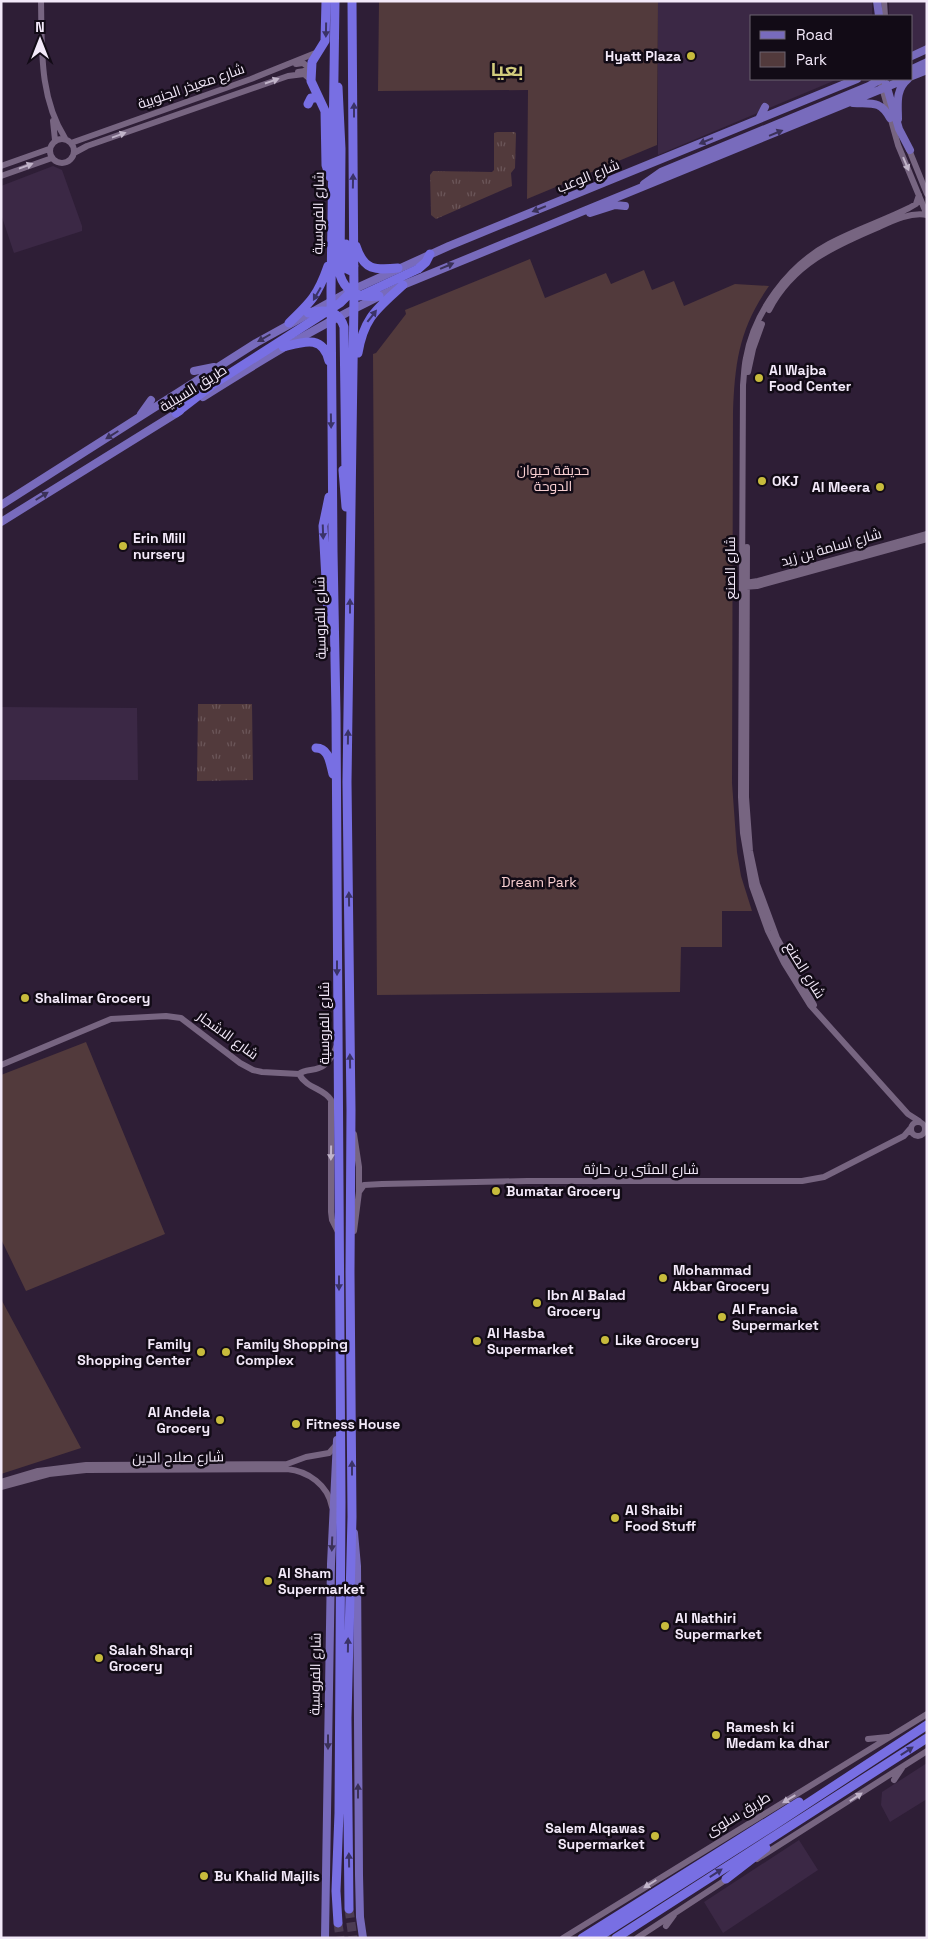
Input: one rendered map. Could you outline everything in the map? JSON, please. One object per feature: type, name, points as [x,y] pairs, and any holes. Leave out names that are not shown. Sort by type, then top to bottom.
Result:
[{"type":"highway","points":[[326,1],[326,39],[311,65],[310,80],[325,113],[326,168],[332,179]]},
{"type":"highway","name":"شارع الفروسية","points":[[335,1],[331,256],[332,484],[323,526],[328,615],[329,622],[334,631],[336,784],[340,1412],[339,1813],[336,1891],[338,1922]]},
{"type":"highway","name":"شارع الفروسية","points":[[349,1909],[347,1718],[352,1517],[350,1272],[352,1110],[347,782],[354,296],[352,1]]},
{"type":"highway","points":[[334,56],[339,93],[340,272],[343,282],[354,296]]},
{"type":"highway","points":[[308,104],[311,98],[319,98]]},
{"type":"highway","points":[[340,149],[345,184],[347,270],[351,271],[354,266]]},
{"type":"highway","points":[[353,238],[360,257],[367,266],[377,269],[398,268]]},
{"type":"highway","points":[[176,413],[215,383],[332,312],[354,296],[418,269],[426,262],[430,254]]},
{"type":"highway","points":[[289,323],[317,294],[331,256]]},
{"type":"highway","points":[[353,378],[364,327],[375,311],[403,285]]},
{"type":"highway","points":[[354,296],[379,296]]},
{"type":"highway","points":[[308,313],[332,312]]},
{"type":"highway","points":[[332,312],[345,330],[346,507]]},
{"type":"highway","points":[[331,339],[335,335],[339,338],[340,439],[350,585]]},
{"type":"highway","points":[[283,347],[306,342],[318,344],[327,353],[331,373]]},
{"type":"highway","points":[[318,748],[325,750],[336,784]]},
{"type":"highway","name":"طريق سلوى","points":[[597,1938],[774,1826],[927,1725]]},
{"type":"highway","points":[[616,1938],[927,1738]]},
{"type":"highway","points":[[582,1938],[770,1819],[846,1778]]},
{"type":"highway","points":[[726,1879],[808,1816]]},
{"type":"main road","points":[[876,1],[878,15]]},
{"type":"main road","points":[[913,63],[925,53]]},
{"type":"main road","points":[[913,74],[927,62]]},
{"type":"main road","points":[[913,75],[927,70]]},
{"type":"main road","name":"شارع الوعب","points":[[332,312],[398,268],[852,80]]},
{"type":"main road","points":[[735,142],[752,130],[863,84],[864,80]]},
{"type":"main road","points":[[894,119],[899,93],[902,84],[906,80]]},
{"type":"main road","points":[[354,296],[379,296],[642,186],[848,103],[884,81]]},
{"type":"main road","points":[[642,186],[655,175],[884,81]]},
{"type":"main road","points":[[884,81],[899,129],[910,150]]},
{"type":"main road","points":[[848,103],[878,104],[894,119]]},
{"type":"main road","points":[[759,119],[765,107]]},
{"type":"main road","points":[[578,213],[588,214],[615,205],[625,206]]},
{"type":"main road","name":"طريق السيلية","points":[[1,522],[283,347],[332,312]]},
{"type":"main road","name":"طريق السيلية","points":[[1,505],[218,367],[308,313]]},
{"type":"main road","points":[[194,371],[218,367]]},
{"type":"main road","points":[[137,420],[151,400]]},
{"type":"main road","name":"شارع الفروسية","points":[[325,1938],[333,1512],[340,1412]]},
{"type":"main road","name":"شارع الفروسية","points":[[352,1517],[357,1566],[358,1875],[360,1917],[364,1938]]},
{"type":"main road","points":[[326,1904],[330,1938]]},
{"type":"street","points":[[1,166],[49,149],[54,140],[52,113],[45,86],[42,58],[41,1]]},
{"type":"street","points":[[884,1],[885,15]]},
{"type":"street","name":"شارع معيذر الجنوبية","points":[[72,143],[273,70],[319,51]]},
{"type":"street","points":[[273,70],[300,63],[306,65],[305,71],[295,72],[288,76]]},
{"type":"street","name":"شارع معيذر الجنوبية","points":[[74,153],[122,133],[288,76],[303,74],[308,76],[310,80]]},
{"type":"street","points":[[884,81],[894,119],[898,144],[927,215]]},
{"type":"street","points":[[49,149],[52,158],[57,162],[70,160],[74,153],[72,143],[64,138],[52,113]]},
{"type":"street","points":[[894,119],[910,150],[927,194]]},
{"type":"street","points":[[54,140],[64,138]]},
{"type":"street","points":[[1,176],[52,158]]},
{"type":"street","name":"شارع الصنع","points":[[919,195],[916,204],[909,208],[827,245],[785,279],[769,301],[754,332],[746,357],[743,385],[743,833],[752,886],[768,930],[784,963],[810,1005],[908,1114],[922,1121]]},
{"type":"street","name":"شارع الصنع","points":[[744,585],[747,388],[752,349],[760,326],[772,305],[789,282],[816,258],[837,245],[888,223],[911,215],[927,215]]},
{"type":"street","name":"شارع اسامة بن زيد","points":[[744,585],[927,534]]},
{"type":"street","name":"شارع اسامة بن زيد","points":[[744,585],[927,539]]},
{"type":"street","name":"شارع الاشجار","points":[[1,1065],[111,1019],[177,1017],[185,1020],[240,1063],[253,1070],[262,1072],[299,1074],[303,1071],[322,1067],[332,1056],[338,1042]]},
{"type":"street","name":"شارع الفروسية","points":[[299,1074],[309,1086],[329,1096],[332,1105],[331,1212],[339,1234]]},
{"type":"street","name":"شارع الفروسية","points":[[350,1272],[359,1192],[359,1174],[352,1110]]},
{"type":"street","points":[[908,1114],[910,1128],[916,1136],[926,1133],[922,1121],[913,1123],[910,1128]]},
{"type":"street","name":"شارع المثنى بن حارثة","points":[[904,1136],[910,1128]]},
{"type":"street","name":"شارع المثنى بن حارثة","points":[[369,1184],[802,1181],[824,1176],[904,1136],[916,1136]]},
{"type":"street","points":[[359,1174],[361,1181],[369,1184]]},
{"type":"street","points":[[359,1192],[361,1187],[369,1184]]},
{"type":"street","name":"شارع صلاح الدين","points":[[1,1487],[49,1474],[86,1470],[293,1466],[306,1457],[329,1453],[337,1444]]},
{"type":"street","name":"شارع صلاح الدين","points":[[1,1482],[38,1470],[86,1465],[293,1466],[318,1483],[330,1498],[333,1512]]},
{"type":"street","name":"طريق سلوى","points":[[563,1938],[927,1714]]},
{"type":"street","points":[[868,1739],[892,1736]]},
{"type":"street","points":[[637,1938],[927,1751]]},
{"type":"street","points":[[894,1780],[903,1766]]},
{"type":"street","points":[[808,1827],[822,1824]]},
{"type":"street","points":[[666,1926],[675,1913]]},
{"type":"shaded area","points":[[658,1],[872,1],[872,15],[750,15],[750,80],[836,80],[658,155]]},
{"type":"shaded area","points":[[889,1],[927,1],[927,47],[913,53],[913,15],[889,15]]},
{"type":"shaded area","points":[[53,166],[62,170],[82,226],[82,231],[14,253],[1,214],[1,186]]},
{"type":"shaded area","points":[[1,707],[137,708],[138,780],[1,780]]},
{"type":"shaded area","points":[[927,1763],[927,1799],[890,1822],[881,1805],[882,1792]]},
{"type":"shaded area","points":[[799,1840],[818,1870],[723,1933],[704,1902]]},
{"type":"green space","points":[[379,1],[658,1],[657,145],[527,199],[528,90],[378,91]]},
{"type":"green space","points":[[515,132],[516,134],[515,168],[511,173],[512,186],[436,219],[431,215],[430,175],[433,171],[492,172],[494,170],[494,133]]},
{"type":"green space","name":"حديقة حيوان الدوحة","points":[[530,259],[545,298],[606,273],[611,284],[644,270],[652,290],[674,281],[684,306],[735,284],[769,286],[751,317],[740,346],[735,377],[733,412],[732,783],[737,852],[741,876],[752,911],[722,911],[722,947],[681,947],[680,992],[377,995],[373,354],[376,353],[406,314],[405,310]]},
{"type":"green space","points":[[198,704],[252,704],[253,780],[197,781]]},
{"type":"green space","points":[[86,1042],[165,1234],[26,1291],[1,1239],[1,1075]]},
{"type":"green space","points":[[1,1299],[81,1448],[1,1474]]},
{"type":"tunnel","points":[[349,1909],[353,1938]]},
{"type":"tunnel","points":[[338,1923],[340,1938]]},
{"type":"place","name":"Hyatt Plaza","points":[[691,56]]},
{"type":"place","name":"Al Wajba Food Center","points":[[759,378]]},
{"type":"place","name":"OKJ","points":[[762,481]]},
{"type":"place","name":"Al Meera","points":[[880,487]]},
{"type":"place","name":"Erin Mill nursery","points":[[123,546]]},
{"type":"place","name":"Shalimar Grocery","points":[[25,998]]},
{"type":"place","name":"Bumatar Grocery","points":[[496,1191]]},
{"type":"place","name":"Mohammad Akbar Grocery","points":[[663,1278]]},
{"type":"place","name":"Ibn Al Balad Grocery","points":[[537,1303]]},
{"type":"place","name":"Al Francia Supermarket","points":[[722,1317]]},
{"type":"place","name":"Like Grocery","points":[[605,1340]]},
{"type":"place","name":"Al Hasba Supermarket","points":[[477,1341]]},
{"type":"place","name":"Family Shopping Center","points":[[201,1352]]},
{"type":"place","name":"Family Shopping Complex","points":[[226,1352]]},
{"type":"place","name":"Al Andela Grocery","points":[[220,1420]]},
{"type":"place","name":"Fitness House","points":[[296,1424]]},
{"type":"place","name":"Al Shaibi Food Stuff","points":[[615,1518]]},
{"type":"place","name":"Al Sham Supermarket","points":[[268,1581]]},
{"type":"place","name":"Al Nathiri Supermarket","points":[[665,1626]]},
{"type":"place","name":"Salah Sharqi Grocery","points":[[99,1658]]},
{"type":"place","name":"Ramesh ki Medam ka dhar","points":[[716,1735]]},
{"type":"place","name":"Salem Alqawas Supermarket","points":[[655,1836]]},
{"type":"place","name":"Bu Khalid Majlis","points":[[204,1876]]},
{"type":"district","name":"بعيا","points":[[507,69]]},
{"type":"park label","name":"Dream Park","points":[[539,882]]}]
